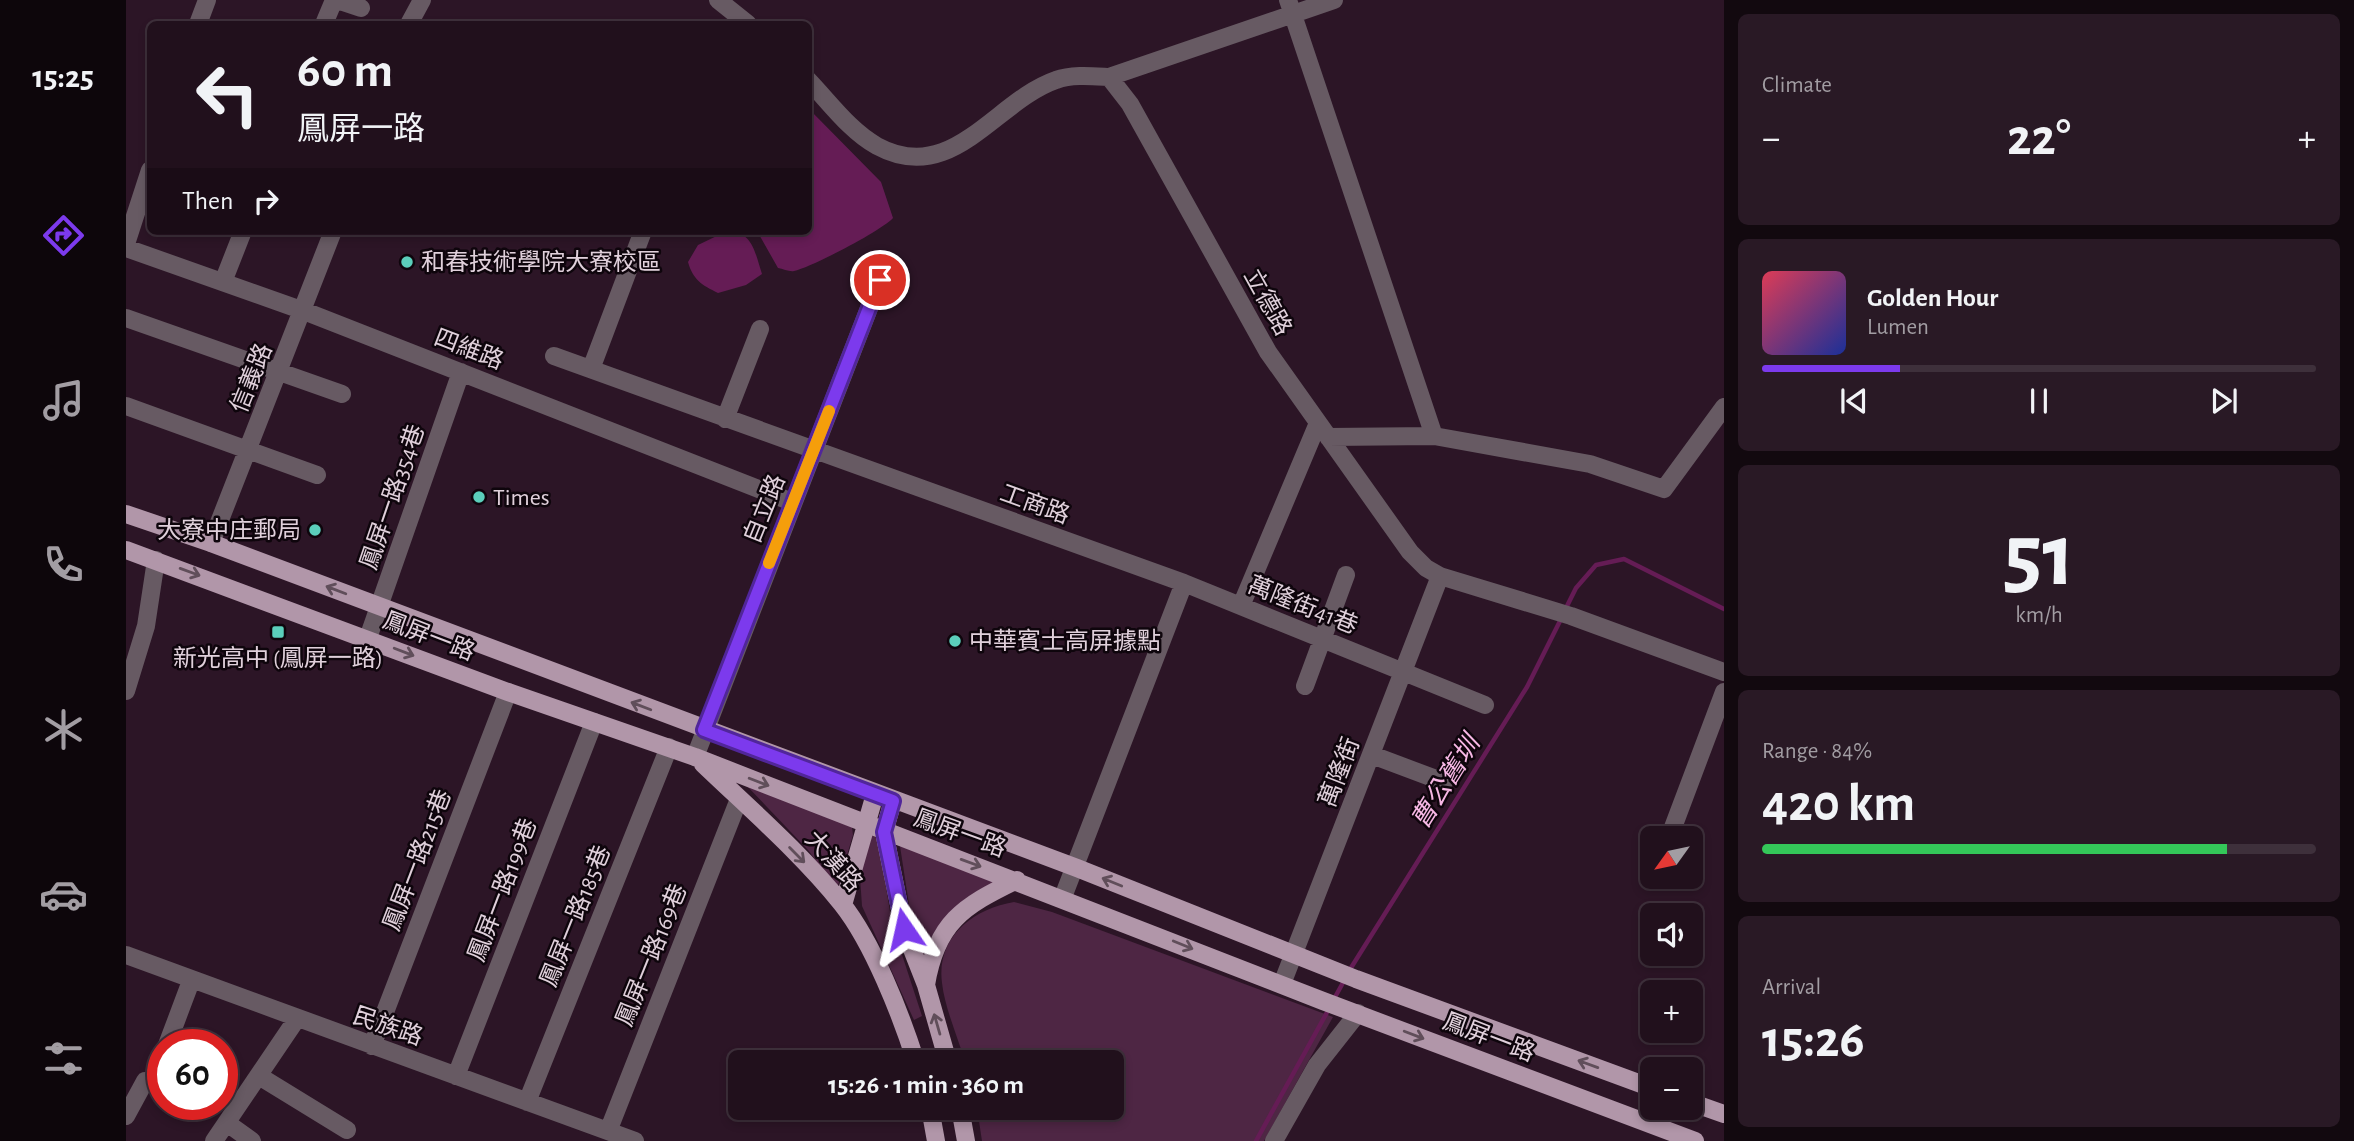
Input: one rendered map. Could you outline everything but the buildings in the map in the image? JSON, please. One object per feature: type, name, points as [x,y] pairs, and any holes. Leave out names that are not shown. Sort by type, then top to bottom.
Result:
[{"type":"main road","name":"鳳屏一路","points":[[126,514],[211,543],[1077,868],[1335,971],[1640,1084]]},
{"type":"main road","name":"鳳屏一路","points":[[126,550],[508,692],[669,747],[884,832],[1063,897],[1323,1001],[1695,1141]]},
{"type":"main road","name":"大漢路","points":[[695,757],[843,905],[873,958],[907,1032],[912,1050]]},
{"type":"main road","points":[[843,905],[875,794]]},
{"type":"main road","name":"大漢路","points":[[893,801],[884,832],[904,929],[926,985],[945,1050]]},
{"type":"main road","points":[[926,985],[931,955],[949,922],[973,901],[1017,880]]},
{"type":"main road","points":[[1703,1107],[1724,1114]]},
{"type":"main road","points":[[932,1120],[936,1141]]},
{"type":"main road","points":[[962,1120],[966,1141]]},
{"type":"street","points":[[199,21],[206,0]]},
{"type":"street","points":[[326,21],[336,0],[361,8]]},
{"type":"street","points":[[411,21],[422,0]]},
{"type":"street","points":[[718,0],[739,21]]},
{"type":"street","points":[[812,84],[853,129],[878,147],[909,158],[940,154],[970,138],[1034,90],[1057,79],[1109,77],[1291,7],[1334,0]]},
{"type":"street","points":[[1291,7],[1434,436]]},
{"type":"street","name":"立德路","points":[[1109,77],[1130,104],[1268,352],[1410,552],[1426,568],[1440,576],[1563,613],[1724,672]]},
{"type":"street","points":[[126,246],[147,180]]},
{"type":"street","points":[[223,282],[241,235]]},
{"type":"street","name":"信義路","points":[[211,543],[332,235]]},
{"type":"street","points":[[591,369],[641,235]]},
{"type":"street","name":"四維路","points":[[126,246],[304,311],[792,502]]},
{"type":"street","name":"自立路","points":[[695,757],[880,280]]},
{"type":"street","points":[[126,318],[342,394]]},
{"type":"street","points":[[725,419],[760,329]]},
{"type":"street","name":"工商路","points":[[554,356],[1184,583]]},
{"type":"street","name":"鳳屏一路354巷","points":[[368,638],[461,372]]},
{"type":"street","points":[[126,406],[317,475]]},
{"type":"street","points":[[1241,606],[1323,430],[1434,436],[1590,464],[1664,489],[1724,407]]},
{"type":"street","points":[[126,691],[146,626],[156,560]]},
{"type":"street","points":[[1305,686],[1346,575]]},
{"type":"street","name":"萬隆街","points":[[1282,984],[1440,576]]},
{"type":"street","points":[[1063,897],[1077,868],[1184,583]]},
{"type":"street","name":"萬隆街41巷","points":[[1184,583],[1485,705]]},
{"type":"street","name":"鳳屏一路215巷","points":[[372,1046],[508,692]]},
{"type":"street","points":[[1674,826],[1724,692]]},
{"type":"street","name":"鳳屏一路199巷","points":[[456,1076],[594,722]]},
{"type":"street","name":"鳳屏一路185巷","points":[[527,1102],[669,747]]},
{"type":"street","points":[[1372,755],[1444,782]]},
{"type":"street","name":"鳳屏一路169巷","points":[[608,1129],[739,799]]},
{"type":"street","name":"民族路","points":[[127,959],[608,1129],[635,1141]]},
{"type":"street","points":[[173,1029],[191,981]]},
{"type":"street","points":[[1274,1141],[1317,1065],[1354,1012]]},
{"type":"street","points":[[214,1141],[296,1020]]},
{"type":"street","points":[[259,1076],[347,1130]]},
{"type":"street","points":[[126,1116],[145,1080]]},
{"type":"street","points":[[227,1123],[252,1141]]},
{"type":"shaded area","points":[[812,112],[881,182],[893,218],[846,248],[815,263],[794,271],[778,268],[759,235],[812,235]]},
{"type":"shaded area","points":[[719,235],[742,235],[752,245],[762,274],[746,285],[718,293],[699,281],[688,262],[698,245]]},
{"type":"shaded area","points":[[746,785],[852,827],[853,835],[838,885],[835,886],[808,850]]},
{"type":"shaded area","points":[[869,834],[878,838],[892,924],[922,1016],[914,1020],[862,906],[860,877]]},
{"type":"shaded area","points":[[900,846],[998,881],[973,894],[952,910],[935,931],[923,956],[910,911]]},
{"type":"shaded area","points":[[1014,902],[1052,912],[1333,1017],[1264,1141],[982,1141],[979,1120],[1124,1120],[1124,1050],[961,1050],[942,983],[945,952],[960,928],[985,911]]},
{"type":"waterway","name":"曹公舊圳","points":[[1566,608],[1576,588],[1596,565],[1624,559],[1724,609]]},
{"type":"waterway","name":"曹公舊圳","points":[[1349,971],[1527,687],[1561,619]]},
{"type":"waterway","name":"曹公舊圳","points":[[1334,999],[1345,979]]},
{"type":"waterway","name":"曹公舊圳","points":[[1256,1141],[1330,1007]]},
{"type":"slow traffic","points":[[769,563],[829,411]]},
{"type":"place","name":"和春技術學院大寮校區","points":[[407,262]]},
{"type":"place","name":"Times","points":[[479,497]]},
{"type":"place","name":"大寮中庄郵局","points":[[315,530]]},
{"type":"place","name":"新光高中 (鳳屏一路)","points":[[278,632]]},
{"type":"place","name":"中華賓士高屏據點","points":[[955,641]]},
{"type":"route","points":[[880,280],[704,730],[893,801],[884,832],[904,929]]}]
